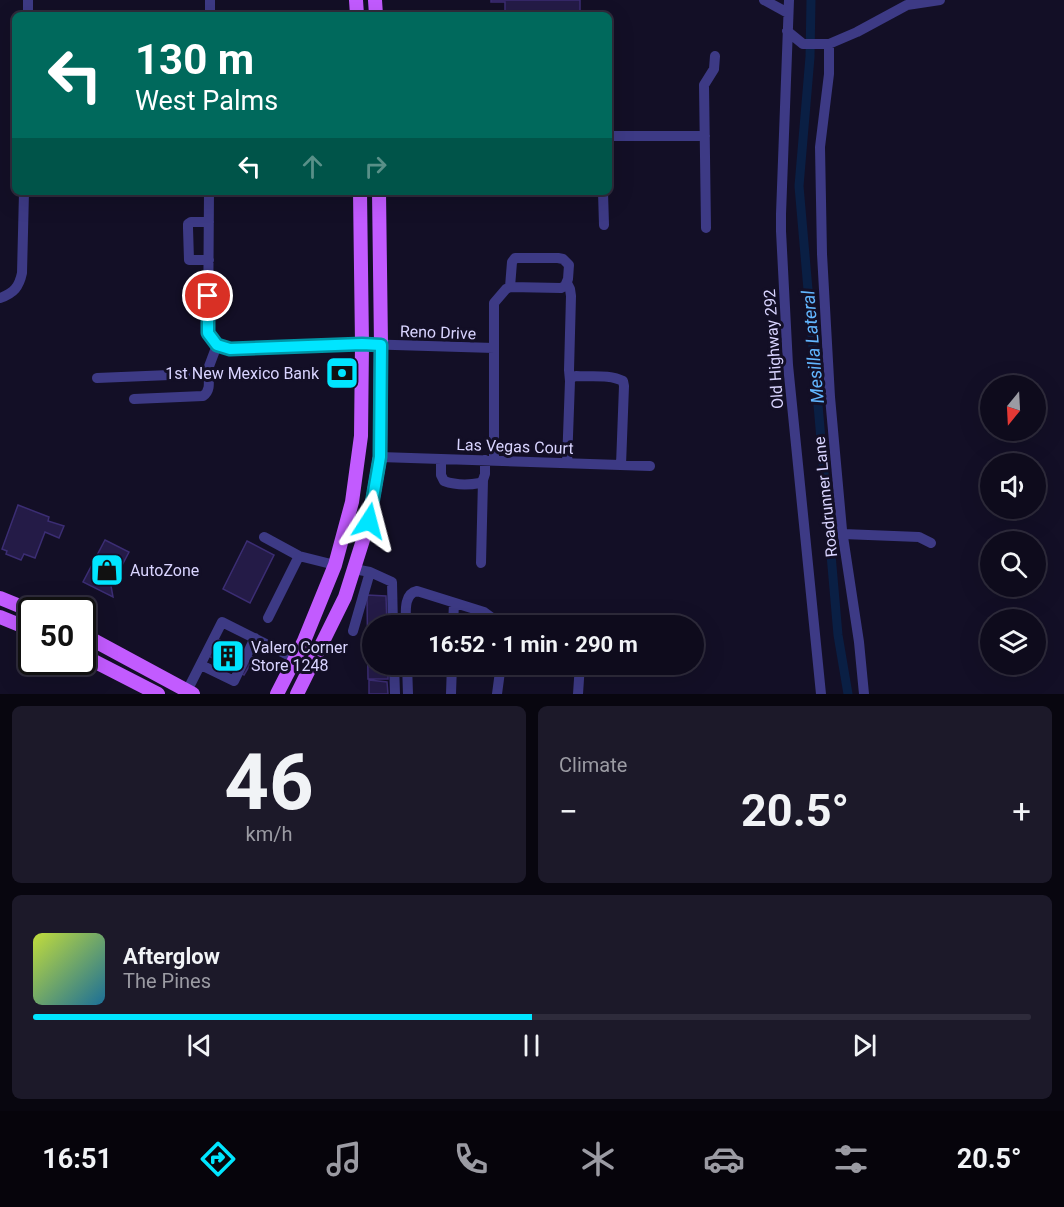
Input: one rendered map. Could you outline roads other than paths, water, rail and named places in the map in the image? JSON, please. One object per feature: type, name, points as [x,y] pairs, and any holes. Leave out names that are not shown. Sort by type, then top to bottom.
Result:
[{"type":"main road","points":[[277,694],[304,641],[335,566],[352,502],[361,436],[360,195]]},
{"type":"main road","points":[[297,694],[345,597],[369,521],[380,457],[379,195]]},
{"type":"main road","points":[[335,566],[354,569]]},
{"type":"main road","points":[[0,598],[18,605]]},
{"type":"main road","points":[[0,617],[18,624]]},
{"type":"main road","points":[[96,646],[190,692]]},
{"type":"main road","points":[[96,662],[158,694]]},
{"type":"street","points":[[764,0],[788,13]]},
{"type":"street","name":"Old Highway 292","points":[[789,0],[781,214],[787,353],[821,694]]},
{"type":"street","points":[[787,31],[803,44],[826,44],[857,32],[907,5],[940,0]]},
{"type":"street","name":"Roadrunner Lane","points":[[826,44],[830,74],[820,147],[820,195],[830,397],[843,534],[859,642],[864,694]]},
{"type":"street","points":[[706,228],[704,85],[714,69],[715,56]]},
{"type":"street","points":[[612,136],[705,136]]},
{"type":"street","points":[[0,298],[8,295],[19,285],[22,273],[24,195]]},
{"type":"street","points":[[134,399],[203,396],[209,389],[208,369],[217,345],[208,333],[209,195]]},
{"type":"street","points":[[603,195],[604,225]]},
{"type":"street","points":[[209,222],[188,224],[189,260],[209,260]]},
{"type":"street","points":[[510,287],[512,262],[515,258],[563,259],[569,265],[567,283],[571,296],[567,463]]},
{"type":"street","points":[[481,563],[483,480],[490,460],[494,303],[510,287],[561,288],[567,283]]},
{"type":"street","name":"Reno Drive","points":[[217,345],[230,349],[362,344],[494,348]]},
{"type":"street","points":[[97,378],[194,374],[208,369]]},
{"type":"street","points":[[570,381],[576,376],[611,377],[623,381],[621,465]]},
{"type":"street","name":"Las Vegas Court","points":[[380,457],[650,466]]},
{"type":"street","points":[[441,459],[441,475],[444,481],[475,484],[483,480]]},
{"type":"street","points":[[843,534],[919,537],[931,543]]},
{"type":"street","points":[[264,537],[299,556],[335,566]]},
{"type":"street","points":[[268,618],[299,556]]},
{"type":"street","points":[[354,569],[392,582],[393,615]]},
{"type":"street","points":[[352,631],[370,573]]},
{"type":"street","points":[[405,615],[409,595],[412,592],[422,591],[488,615]]},
{"type":"street","points":[[453,615],[454,603]]},
{"type":"street","points":[[190,692],[222,622],[296,658]]},
{"type":"street","points":[[201,665],[234,681],[255,638]]},
{"type":"street","points":[[394,675],[395,694]]},
{"type":"street","points":[[407,675],[408,694]]},
{"type":"street","points":[[451,694],[452,675]]},
{"type":"street","points":[[497,694],[500,675]]},
{"type":"street","points":[[578,694],[579,675]]},
{"type":"waterway","name":"Mesilla Lateral","points":[[811,0],[810,57],[799,186],[838,635],[848,694]]},
{"type":"place","name":"1st New Mexico Bank","points":[[342,373]]},
{"type":"place","name":"AutoZone","points":[[107,570]]},
{"type":"place","name":"Valero Corner Store 1248","points":[[228,656]]}]
